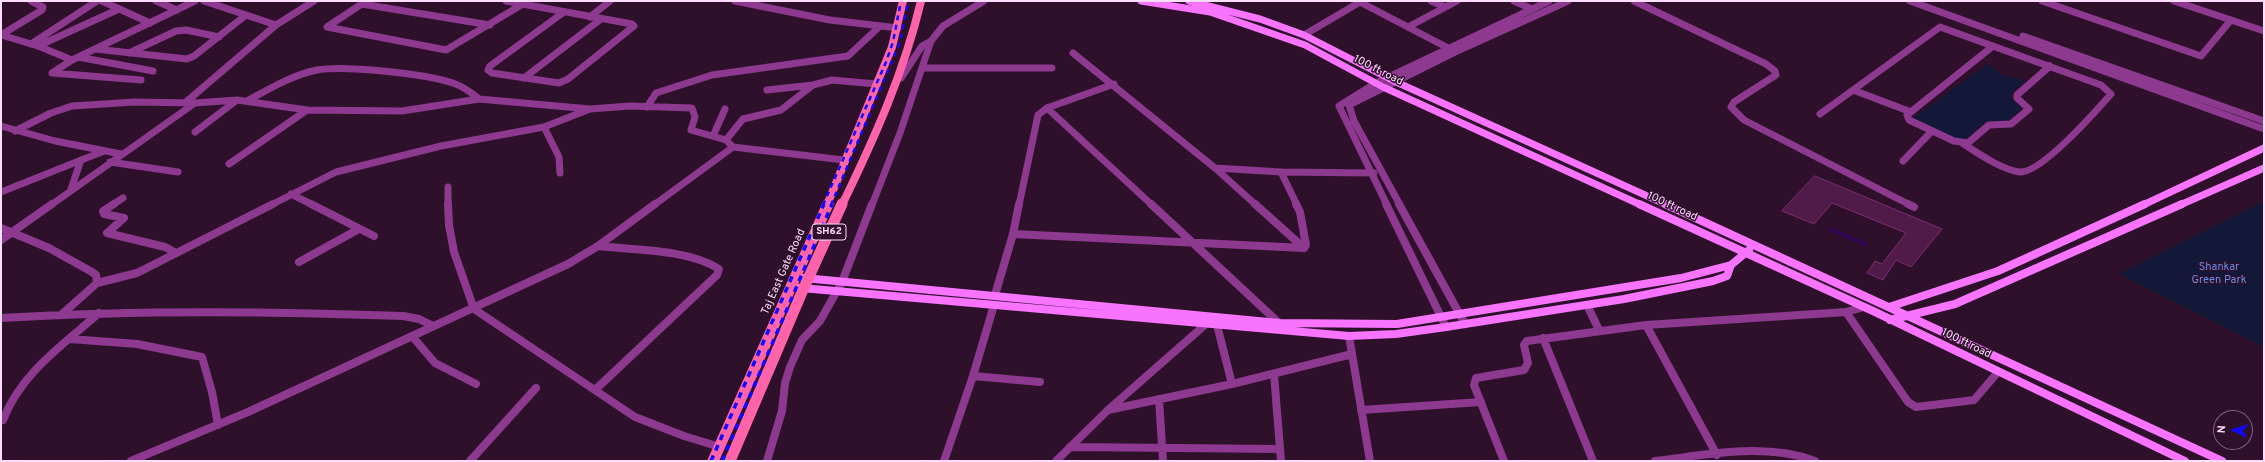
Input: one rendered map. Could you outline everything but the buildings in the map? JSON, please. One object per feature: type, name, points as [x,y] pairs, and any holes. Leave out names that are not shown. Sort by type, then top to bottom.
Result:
[{"type":"main road","name":"Taj East Gate Road","points":[[713,461],[795,277],[876,84],[898,28],[903,1]]},
{"type":"main road","name":"SH62","points":[[730,461],[808,278],[894,93],[913,39],[921,1]]},
{"type":"street","points":[[1,35],[42,10],[43,7],[41,5],[32,1]]},
{"type":"street","points":[[34,45],[97,1]]},
{"type":"street","points":[[102,1],[150,23]]},
{"type":"street","points":[[156,1],[177,10]]},
{"type":"street","points":[[141,80],[52,73],[75,59],[195,1]]},
{"type":"street","points":[[204,1],[276,25]]},
{"type":"street","points":[[186,102],[276,25],[314,1]]},
{"type":"street","points":[[506,1],[590,16],[634,26],[564,82],[556,83],[492,73],[488,70],[564,12]]},
{"type":"street","points":[[542,8],[551,1]]},
{"type":"street","points":[[590,16],[610,1]]},
{"type":"street","points":[[735,1],[830,20],[879,27],[898,28]]},
{"type":"street","points":[[767,461],[782,411],[785,383],[790,367],[802,340],[820,321],[840,286],[900,133],[931,41],[943,26],[984,1]]},
{"type":"street","name":"100 ft road","points":[[1141,1],[1210,12],[1305,45],[1380,85],[1873,311],[2185,461]]},
{"type":"street","name":"100 ft road","points":[[1189,1],[1260,19],[1304,35],[1391,80],[1891,307],[2222,461]]},
{"type":"street","points":[[1304,35],[1359,1],[1455,52]]},
{"type":"street","points":[[1431,1],[1445,7]]},
{"type":"street","points":[[1408,27],[1456,1]]},
{"type":"street","points":[[1514,1],[1532,9]]},
{"type":"street","points":[[1391,80],[1447,48],[1549,1]]},
{"type":"street","points":[[1446,327],[1370,173],[1339,106],[1380,85],[1568,1]]},
{"type":"street","points":[[1634,1],[1766,64],[1775,71],[1776,75],[1734,102],[1731,107],[1733,111],[1744,120],[1914,207]]},
{"type":"street","points":[[1910,1],[2264,129]]},
{"type":"street","points":[[1925,1],[2264,121]]},
{"type":"street","points":[[2042,1],[2200,56],[2231,20]]},
{"type":"street","points":[[2174,1],[2264,31]]},
{"type":"street","points":[[2184,1],[2264,26]]},
{"type":"street","points":[[490,25],[364,2],[335,20],[327,27],[446,50],[490,25],[523,4]]},
{"type":"street","points":[[34,45],[120,10]]},
{"type":"street","points":[[95,49],[187,59],[219,37],[246,15]]},
{"type":"street","points":[[524,78],[601,19]]},
{"type":"street","points":[[647,106],[656,93],[712,75],[848,56],[879,27]]},
{"type":"street","points":[[1820,114],[1940,27],[2050,66],[2101,85],[2110,91],[2111,94],[2058,149],[2032,169],[2021,172],[1906,118],[1911,112],[1993,46]]},
{"type":"street","points":[[129,53],[176,31],[186,30],[219,37]]},
{"type":"street","points":[[1,35],[75,59],[153,71]]},
{"type":"street","points":[[894,93],[914,56],[924,44],[931,41]]},
{"type":"street","points":[[2016,54],[2025,50],[2027,43]]},
{"type":"street","points":[[2032,60],[2036,56],[2051,52]]},
{"type":"street","points":[[1073,54],[1114,84],[1215,168],[1304,248]]},
{"type":"street","points":[[1962,143],[1968,143],[1989,124],[2011,124],[2016,121],[2029,109],[2017,98],[2018,95],[2050,66]]},
{"type":"street","points":[[922,68],[1052,68]]},
{"type":"street","points":[[246,101],[301,75],[320,69],[403,74],[451,83],[469,88],[479,99]]},
{"type":"street","points":[[768,90],[813,85],[832,80],[876,84]]},
{"type":"street","points":[[995,295],[1013,234],[1038,115],[1047,108],[1114,84]]},
{"type":"street","points":[[726,140],[743,119],[781,110],[813,85]]},
{"type":"street","points":[[1380,85],[1350,105],[1349,108],[1382,173],[1458,314],[1465,324]]},
{"type":"street","points":[[1853,90],[1911,112]]},
{"type":"street","points":[[15,131],[51,113],[72,106],[135,102],[195,103],[237,100],[307,110],[416,110],[479,99],[590,109],[613,106],[692,108],[695,117],[690,130],[726,140],[733,147],[844,160]]},
{"type":"street","points":[[195,132],[237,100]]},
{"type":"street","points":[[1,240],[71,189],[195,103]]},
{"type":"street","points":[[1047,108],[1279,323]]},
{"type":"street","points":[[61,315],[97,283],[127,277],[325,176],[349,168],[448,144],[544,128],[590,109]]},
{"type":"street","points":[[229,164],[307,110]]},
{"type":"street","points":[[713,136],[725,110]]},
{"type":"street","points":[[1,126],[15,131],[121,154]]},
{"type":"street","points":[[544,128],[559,157],[560,173]]},
{"type":"street","points":[[1903,160],[1932,131]]},
{"type":"street","points":[[131,461],[218,425],[474,309],[554,271],[598,246],[733,147]]},
{"type":"street","points":[[1873,311],[1891,307],[1998,271],[2264,148]]},
{"type":"street","points":[[1,192],[104,151]]},
{"type":"street","points":[[71,189],[81,160]]},
{"type":"street","points":[[110,162],[178,172]]},
{"type":"street","points":[[1215,168],[1281,172],[1382,173]]},
{"type":"street","points":[[1890,320],[1956,304],[2264,168]]},
{"type":"street","points":[[1281,172],[1302,219],[1306,245],[1304,248]]},
{"type":"street","points":[[448,187],[449,225],[454,252],[474,309],[596,389],[635,417],[684,436],[720,447]]},
{"type":"street","points":[[291,194],[374,236]]},
{"type":"street","points":[[123,198],[103,211],[104,214],[124,218],[106,233],[166,247],[176,253]]},
{"type":"street","points":[[1,228],[49,248],[92,272],[96,275],[97,283]]},
{"type":"street","points":[[299,262],[359,229]]},
{"type":"street","points":[[1013,234],[1194,244],[1304,248]]},
{"type":"street","points":[[790,287],[804,288],[840,286],[995,295],[1279,323],[1368,325],[1396,324],[1681,278],[1731,265],[1754,245]]},
{"type":"street","points":[[596,389],[666,325],[717,275],[720,269],[704,262],[677,256],[598,246]]},
{"type":"street","points":[[795,277],[808,278],[840,286],[994,305],[1349,336],[1396,334],[1587,305],[1713,281],[1727,276],[1731,265]]},
{"type":"street","points":[[944,461],[973,376],[994,305]]},
{"type":"street","points":[[1587,305],[1600,330]]},
{"type":"street","points":[[1504,461],[1474,385],[1476,378],[1524,370],[1528,362],[1524,343],[1543,338],[1600,330],[1846,312],[1864,307]]},
{"type":"street","points":[[1,318],[99,313],[273,312],[402,316],[419,319],[434,326]]},
{"type":"street","points":[[1846,312],[1908,402],[1916,408],[1974,400],[1998,372]]},
{"type":"street","points":[[3,420],[10,398],[21,384],[99,313]]},
{"type":"street","points":[[1056,461],[1108,410],[1206,324]]},
{"type":"street","points":[[1217,325],[1232,384]]},
{"type":"street","points":[[1646,326],[1717,455]]},
{"type":"street","points":[[412,336],[435,363],[476,384]]},
{"type":"street","points":[[1349,336],[1370,461]]},
{"type":"street","points":[[1543,338],[1593,461]]},
{"type":"street","points":[[70,339],[118,340],[171,348],[202,357],[212,392],[218,425]]},
{"type":"street","points":[[1108,410],[1232,384],[1352,354]]},
{"type":"street","points":[[1274,374],[1281,461]]},
{"type":"street","points":[[973,376],[1040,382]]},
{"type":"street","points":[[470,461],[536,388]]},
{"type":"street","points":[[1159,400],[1164,448],[1163,461]]},
{"type":"street","points":[[1361,410],[1481,402]]},
{"type":"street","points":[[1070,447],[1280,449]]},
{"type":"street","points":[[1655,461],[1717,455],[1782,452],[1800,454],[1815,461]]},
{"type":"green space","points":[[1988,64],[1999,74],[2027,80],[2011,93],[2011,97],[2022,109],[2007,121],[1987,121],[1965,139],[1958,140],[1913,118]]},
{"type":"green space","name":"Shankar Green Park","points":[[2264,201],[2264,347],[2119,274]]},
{"type":"shaded area","points":[[1830,227],[1869,243],[1866,247],[1827,230]]},
{"type":"railway","points":[[823,205],[886,62],[893,42],[901,1]]},
{"type":"railway","points":[[831,205],[900,42],[908,1]]},
{"type":"railway","points":[[711,461],[824,204]]},
{"type":"railway","points":[[722,461],[832,204]]}]
